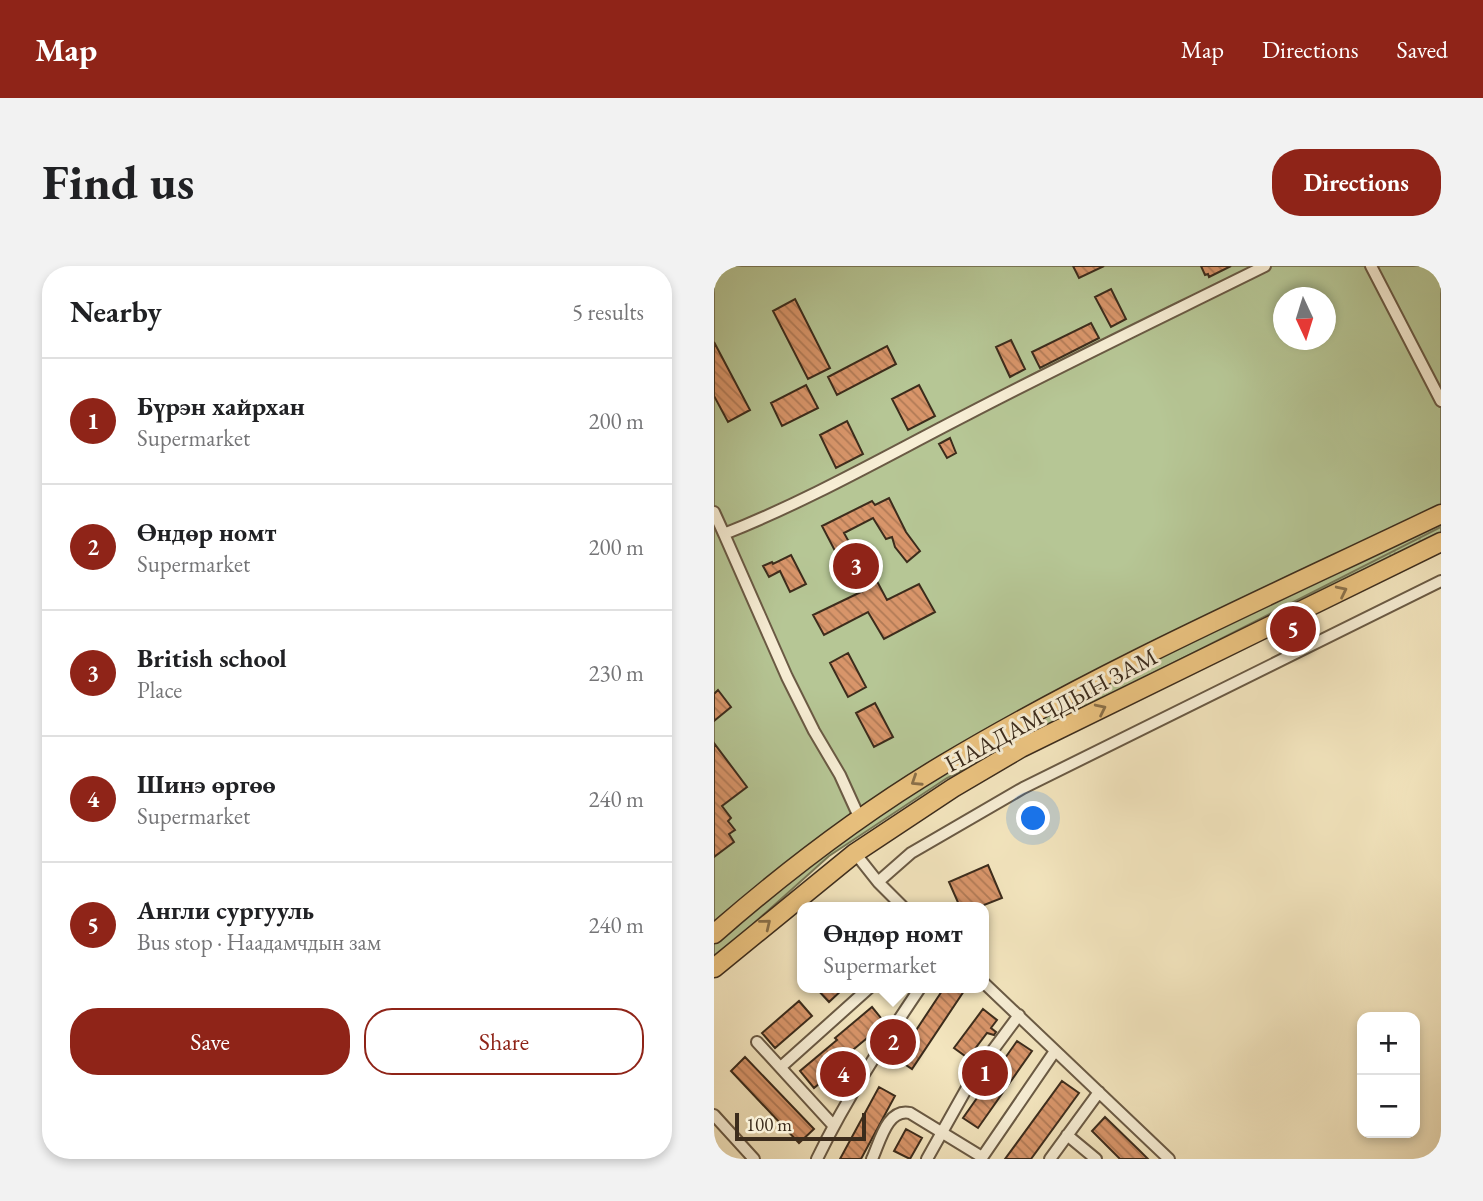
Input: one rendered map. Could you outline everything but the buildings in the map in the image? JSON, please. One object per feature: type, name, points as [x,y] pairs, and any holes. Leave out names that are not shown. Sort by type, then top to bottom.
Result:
[{"type":"highway","name":"НААДАМЧДЫН ЗАМ","points":[[714,934],[860,819],[1008,726],[1441,514]]},
{"type":"highway","name":"НААДАМЧДЫН ЗАМ","points":[[714,968],[855,853],[953,788],[1021,748],[1441,542]]},
{"type":"highway","points":[[1302,582],[1296,600],[1306,608]]},
{"type":"highway","points":[[1207,627],[1217,629],[1223,636],[1217,652]]},
{"type":"street","points":[[724,534],[810,495],[1009,392],[1265,266]]},
{"type":"street","points":[[1371,266],[1441,401]]},
{"type":"street","points":[[714,512],[787,677],[840,775],[860,819]]},
{"type":"street","points":[[878,882],[911,853],[1023,788],[1441,581]]},
{"type":"street","points":[[855,853],[898,902]]},
{"type":"street","points":[[989,988],[1170,1159]]},
{"type":"street","points":[[782,1066],[863,993]]},
{"type":"street","points":[[817,1159],[833,1125],[870,1062],[917,993]]},
{"type":"street","points":[[927,1159],[973,1077],[1019,1015]]},
{"type":"street","points":[[757,1042],[782,1066],[833,1125]]},
{"type":"street","points":[[872,1159],[895,1113],[903,1111],[981,1158],[1055,1051]]},
{"type":"street","points":[[1050,1159],[1099,1091]]},
{"type":"street","points":[[714,1115],[754,1159]]},
{"type":"street","points":[[1068,1135],[1096,1159]]},
{"type":"green space","points":[[714,266],[1441,266],[1441,527],[947,778],[829,856],[714,959]]},
{"type":"green space","points":[[1441,525],[1441,533],[1303,600],[1300,598]]},
{"type":"place","name":"British school","points":[[856,566]]},
{"type":"place","name":"Англи сургууль","points":[[1293,629]]},
{"type":"place","name":"Өндөр номт","points":[[893,1042]]},
{"type":"place","name":"Бүрэн хайрхан","points":[[985,1073]]},
{"type":"place","name":"Шинэ өргөө","points":[[843,1074]]}]
